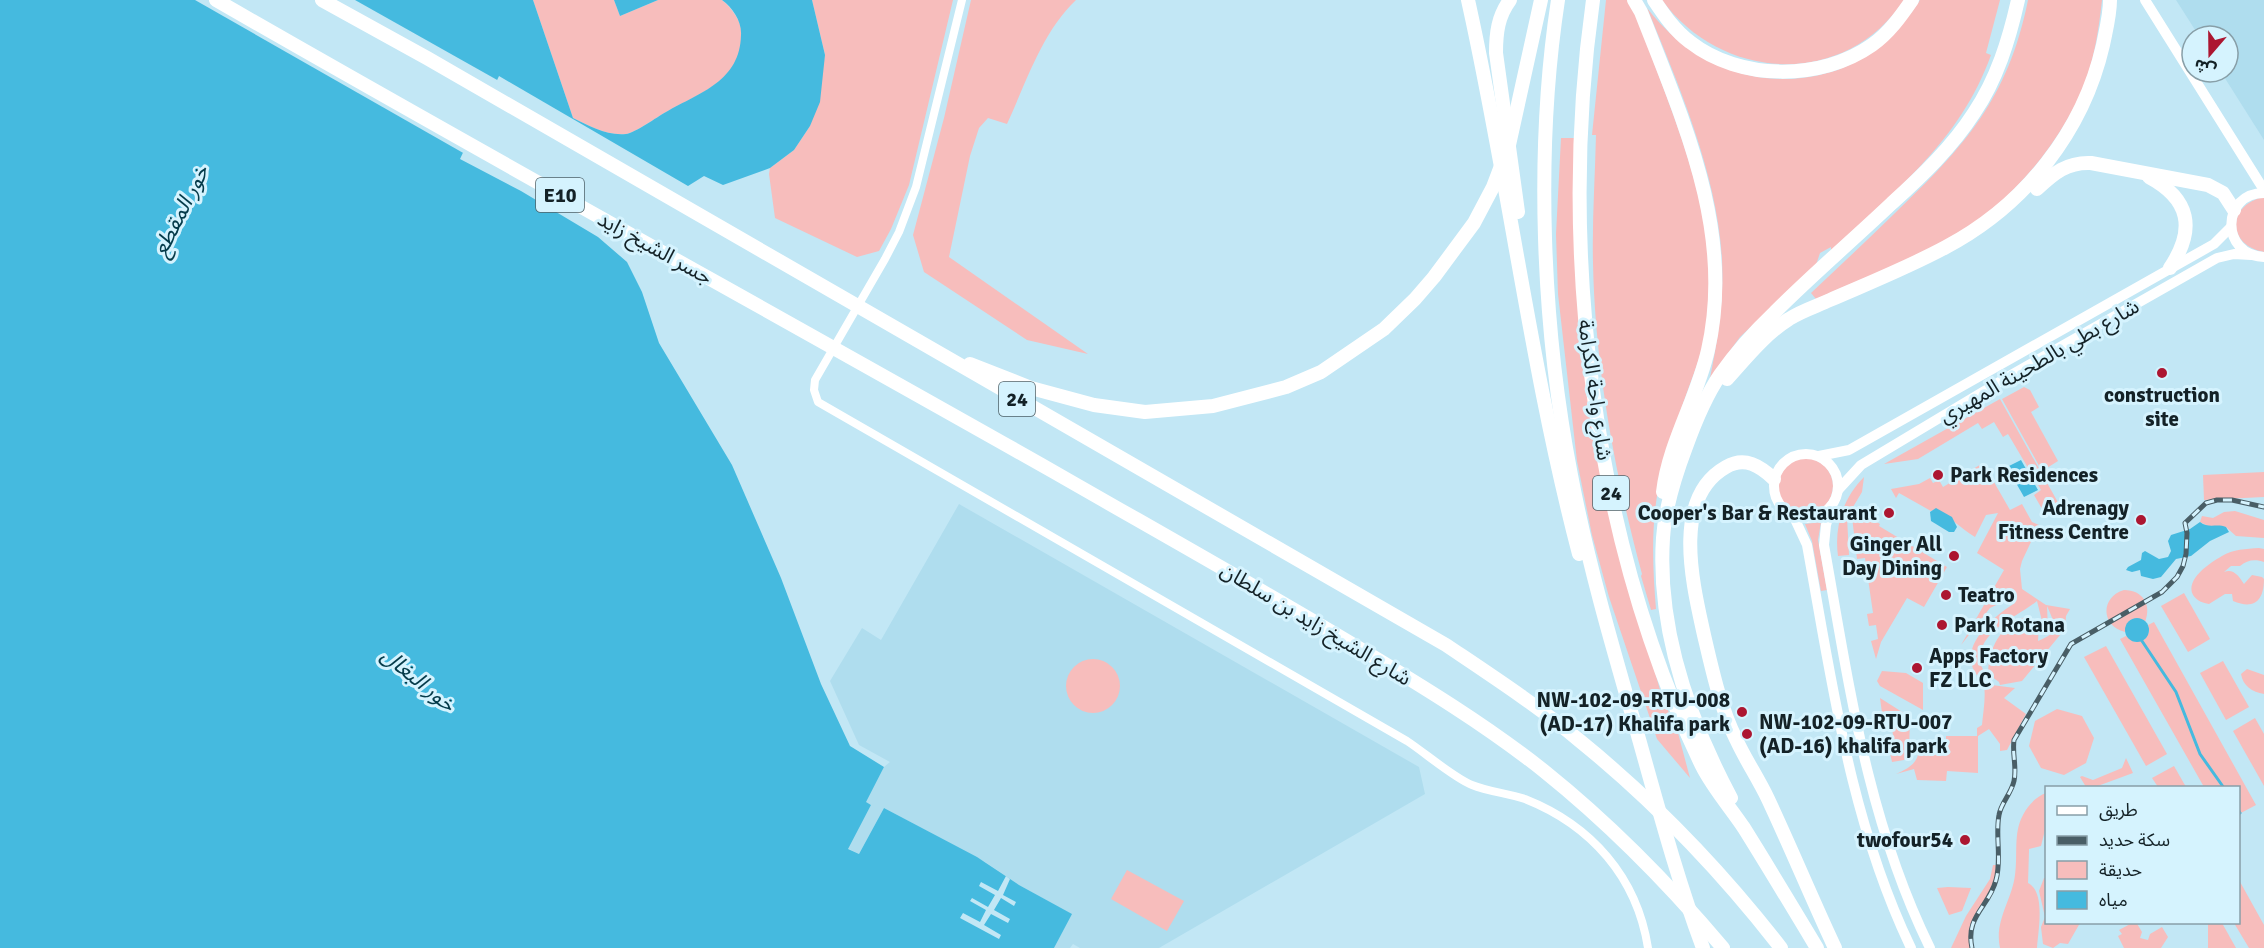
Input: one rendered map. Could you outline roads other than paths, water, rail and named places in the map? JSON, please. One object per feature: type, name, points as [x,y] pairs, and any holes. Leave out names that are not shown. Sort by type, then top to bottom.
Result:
[{"type":"highway","name":"جسر الشيخ زايد","points":[[216,0],[405,109],[906,388]]},
{"type":"highway","name":"E10","points":[[322,0],[930,349]]},
{"type":"highway","points":[[1468,0],[1482,60],[1537,372],[1566,502],[1587,582],[1603,614]]},
{"type":"highway","points":[[1510,0],[1500,18],[1496,44],[1520,227],[1518,259]]},
{"type":"highway","points":[[930,349],[1031,388],[1094,405],[1145,412],[1213,406],[1286,387],[1321,372],[1384,329],[1434,277],[1474,224],[1493,188],[1509,145],[1541,0]]},
{"type":"highway","name":"شارع واحة الكرامة","points":[[1558,0],[1550,63],[1545,144],[1546,279],[1570,474],[1603,614]]},
{"type":"highway","name":"شارع واحة الكرامة","points":[[1593,0],[1582,137],[1581,210],[1583,301],[1597,415],[1611,492],[1640,607],[1663,676],[1704,769],[1742,825]]},
{"type":"highway","points":[[1634,0],[1641,12],[1694,152],[1709,210],[1715,265],[1714,309],[1709,348],[1701,378],[1668,464],[1662,503],[1662,578],[1677,668],[1691,712],[1742,825]]},
{"type":"highway","points":[[1653,0],[1665,18],[1690,42],[1711,55],[1745,68],[1774,72],[1805,71],[1837,63],[1873,45],[1899,19],[1912,0]]},
{"type":"highway","points":[[1663,536],[1674,481],[1691,433],[1712,388],[1747,341],[1910,186],[1964,127],[1976,111],[1998,67],[2012,28],[2018,0]]},
{"type":"highway","points":[[1691,433],[1727,379],[1756,346],[1789,319],[1947,247],[2006,207],[2044,169],[2082,107],[2099,64],[2110,14],[2110,0]]},
{"type":"highway","points":[[1902,268],[1937,259],[1978,236],[2018,207],[2049,177],[2066,166],[2077,163],[2091,163],[2214,187],[2228,198],[2234,210]]},
{"type":"highway","points":[[2139,172],[2168,188],[2177,198],[2183,210],[2184,238],[2179,254],[2170,268]]},
{"type":"highway","name":"24","points":[[930,349],[1446,645],[1514,691],[1580,740],[1641,794],[1700,852],[1754,913],[1781,948]]},
{"type":"highway","name":"شارع الشيخ زايد بن سلطان","points":[[906,388],[1302,614],[1465,714],[1546,772],[1606,824],[1656,873],[1723,948]]},
{"type":"highway","points":[[1774,479],[1762,467],[1750,462],[1728,465],[1715,474],[1705,486],[1693,516],[1690,541],[1691,564],[1708,654],[1735,738],[1767,798],[1835,948]]},
{"type":"highway","name":"24","points":[[1603,614],[1650,779],[1703,948]]},
{"type":"highway","name":"24","points":[[1742,825],[1817,948]]},
{"type":"street","points":[[962,0],[916,187],[899,232],[885,259],[815,380],[814,390],[818,402],[1407,741],[1471,785],[1523,798],[1549,810],[1582,832],[1614,863],[1634,897],[1645,929],[1648,948]]},
{"type":"street","points":[[2145,0],[2264,192],[2250,196],[2234,210],[2231,227],[2235,241],[2251,255]]},
{"type":"street","name":"شارع بطي بالطحينة المهيري","points":[[1818,456],[1849,450],[2214,244],[2231,227]]},
{"type":"street","name":"شارع بطي بالطحينة المهيري","points":[[1838,490],[1861,465],[2030,364],[2217,258],[2234,254],[2264,257]]},
{"type":"street","points":[[1832,505],[1815,517],[1803,518],[1793,515],[1777,501],[1773,490],[1777,470],[1791,457],[1800,454],[1818,456],[1832,466],[1838,482],[1824,545],[1858,735],[1886,842],[1917,922],[1930,948]]},
{"type":"street","points":[[1793,515],[1807,544],[1842,739],[1858,807],[1884,886],[1911,948]]},
{"type":"water","points":[[0,0],[533,0],[573,118],[598,130],[626,134],[705,91],[726,74],[734,64],[739,51],[741,30],[736,16],[722,0],[812,0],[825,55],[820,102],[810,126],[794,150],[770,168],[723,185],[704,176],[688,186],[499,76],[460,159],[521,191],[598,237],[627,262],[642,292],[659,343],[732,465],[781,578],[821,684],[850,746],[884,767],[866,802],[871,805],[848,849],[859,854],[884,808],[977,857],[1019,885],[1072,914],[1054,948],[0,948]]},
{"type":"water","points":[[614,0],[658,0],[620,16]]},
{"type":"water","points":[[2021,460],[2038,490],[2024,497],[2007,467]]},
{"type":"water","points":[[1936,508],[1952,517],[1957,527],[1954,532],[1949,532],[1931,521],[1930,512]]},
{"type":"water","points":[[2200,522],[2226,527],[2229,532],[2210,541],[2191,556],[2176,559],[2161,577],[2153,579],[2141,576],[2140,570],[2132,572],[2126,570],[2141,560],[2142,553],[2145,551],[2159,559],[2168,557],[2171,551],[2168,541],[2171,535],[2190,529]]},
{"type":"water","points":[[2137,618],[2142,619],[2148,625],[2148,635],[2142,641],[2137,642],[2132,641],[2126,635],[2125,630],[2126,625],[2132,619]]},
{"type":"waterway","points":[[2142,641],[2176,692],[2200,754],[2223,786]]},
{"type":"railway","points":[[1972,948],[1972,928],[1993,889],[1998,872],[1998,823],[2000,811],[2014,781],[2014,740],[2071,644],[2162,592],[2177,577],[2186,554],[2185,523],[2206,503],[2232,500],[2264,507]]},
{"type":"place","name":"construction site","points":[[2162,373]]},
{"type":"place","name":"Park Residences","points":[[1938,475]]},
{"type":"place","name":"Cooper's Bar & Restaurant","points":[[1889,513]]},
{"type":"place","name":"Adrenagy Fitness Centre","points":[[2141,520]]},
{"type":"place","name":"Ginger All Day Dining","points":[[1954,556]]},
{"type":"place","name":"Teatro","points":[[1946,595]]},
{"type":"place","name":"Park Rotana","points":[[1942,625]]},
{"type":"place","name":"Apps Factory FZ LLC","points":[[1917,668]]},
{"type":"place","name":"NW-102-09-RTU-008 (AD-17) Khalifa park","points":[[1742,712]]},
{"type":"place","name":"NW-102-09-RTU-007 (AD-16) khalifa park","points":[[1747,734]]},
{"type":"place","name":"twofour54","points":[[1965,840]]},
{"type":"water label","name":"خور المقطع","points":[[180,210]]},
{"type":"water label","name":"خور البغال","points":[[419,679]]}]
